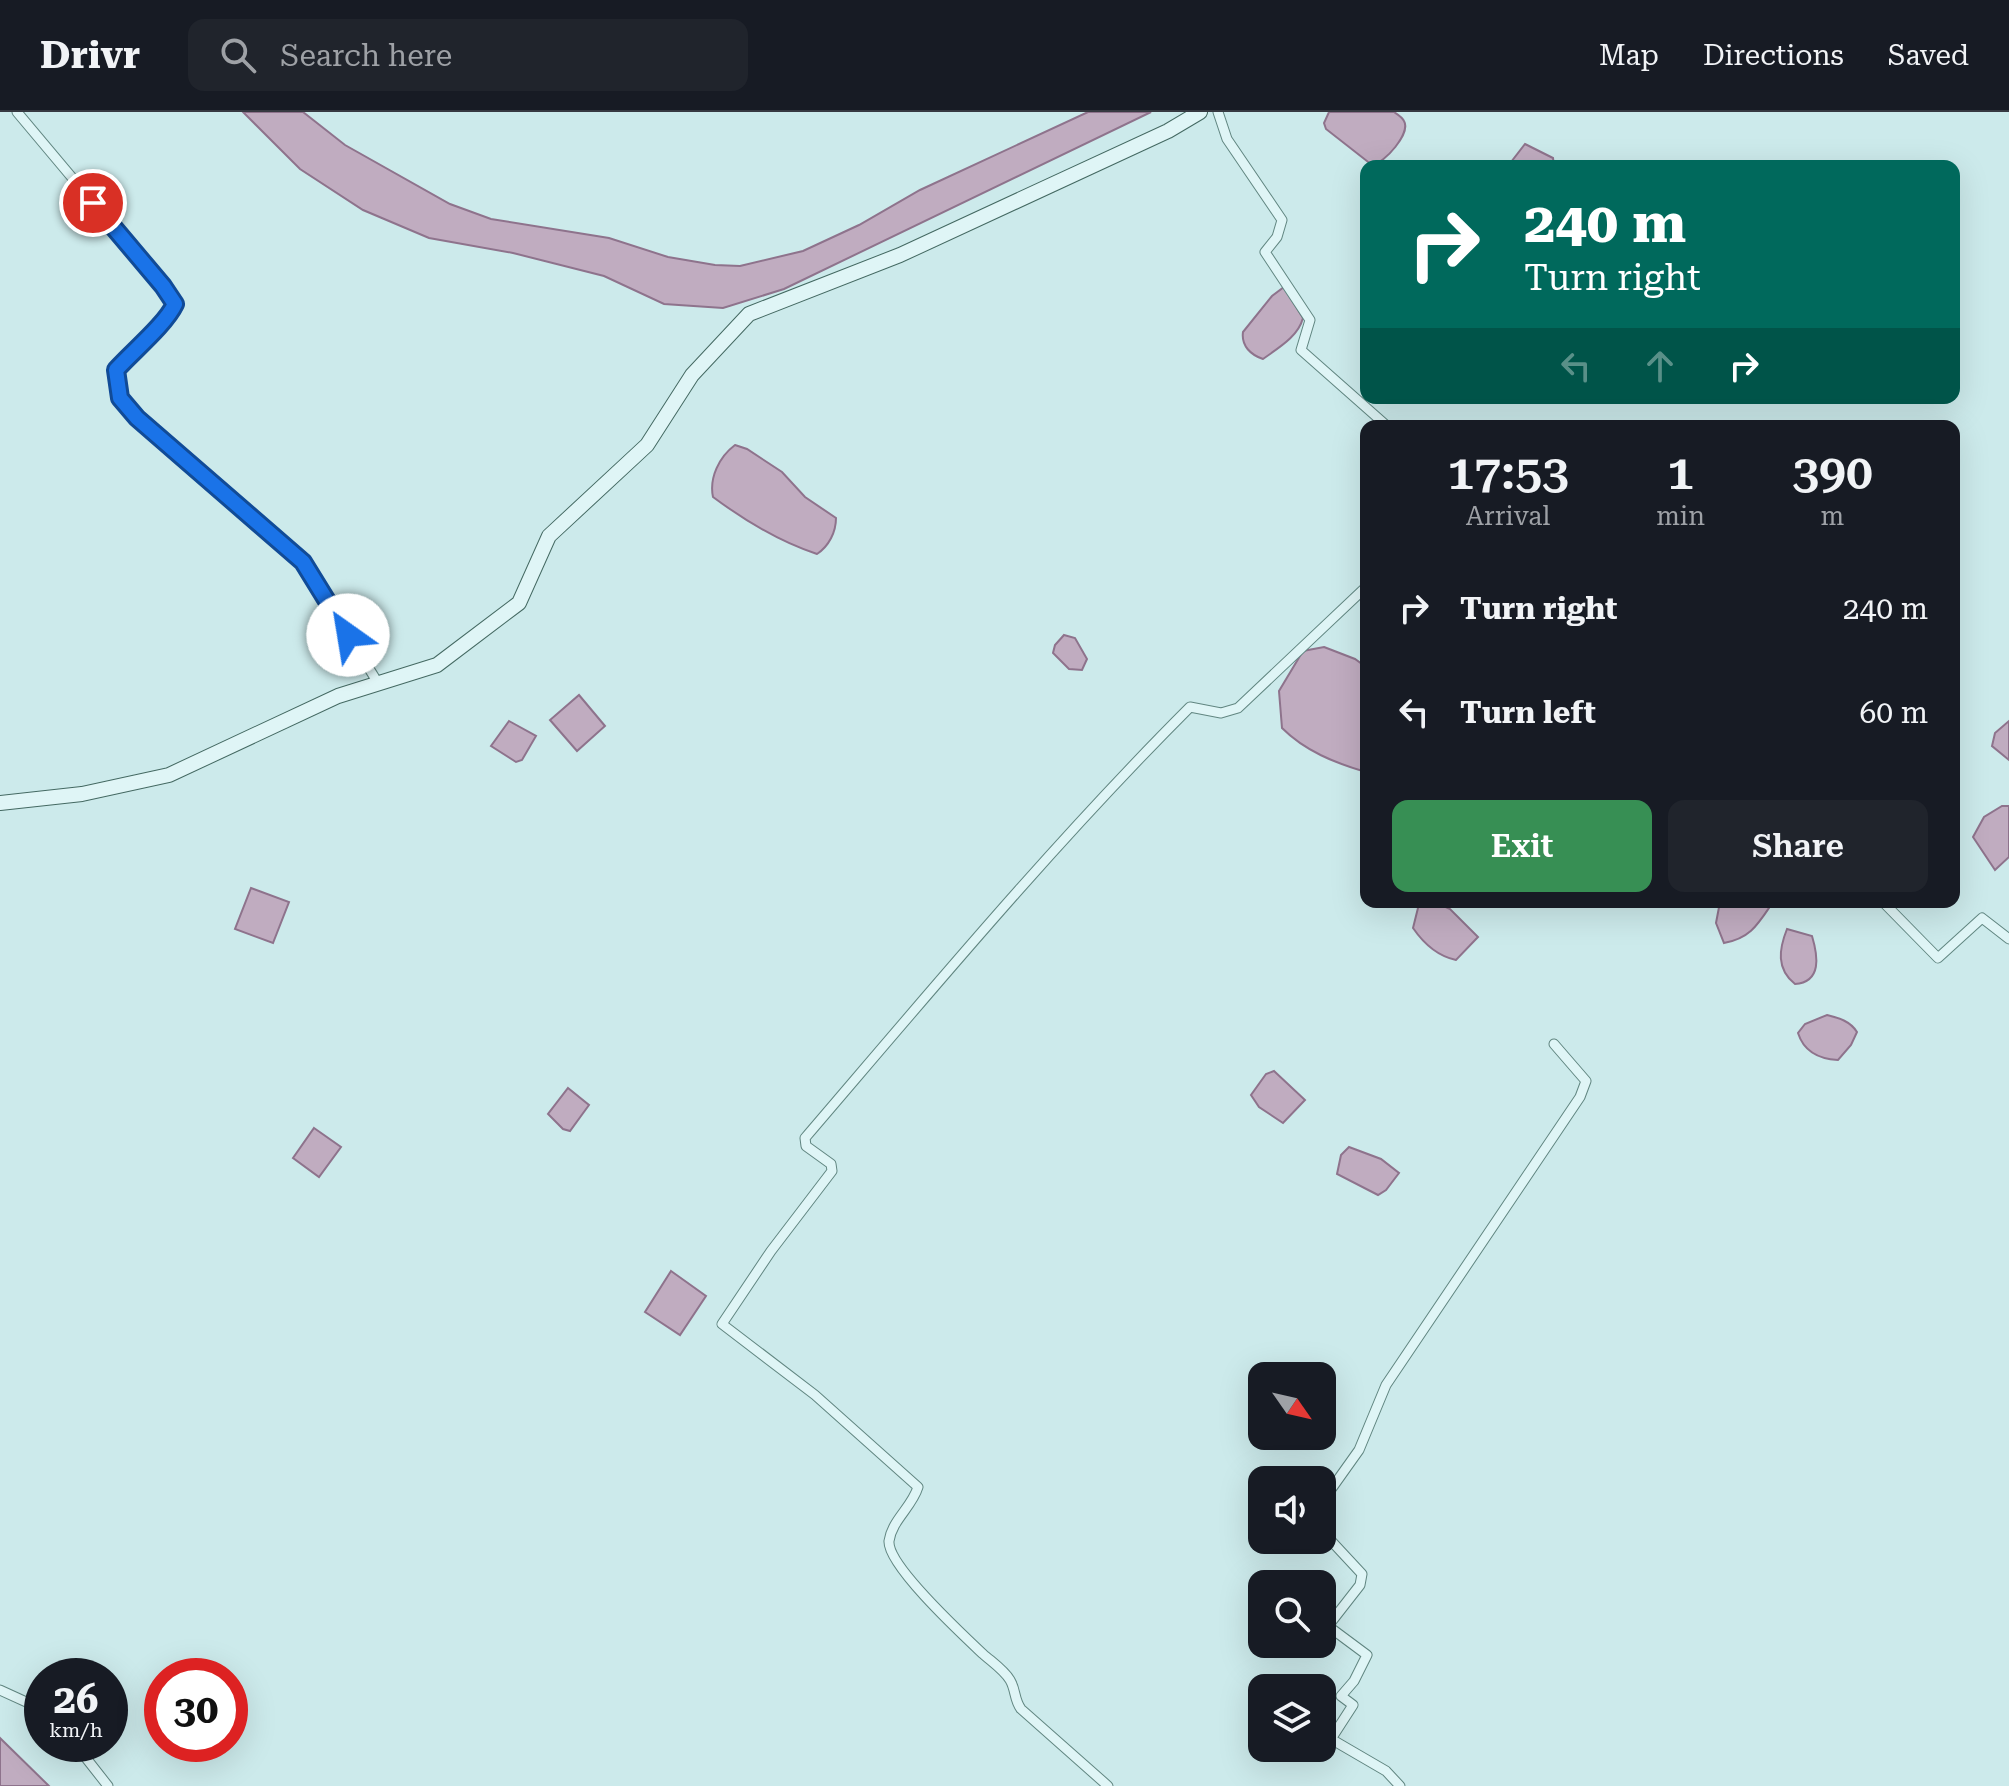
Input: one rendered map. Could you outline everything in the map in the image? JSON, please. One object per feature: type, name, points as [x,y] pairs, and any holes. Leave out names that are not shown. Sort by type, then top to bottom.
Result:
[{"type":"main road","points":[[0,803],[82,794],[169,775],[338,696],[437,665],[519,603],[549,536],[647,445],[692,375],[749,314],[900,255],[1168,131],[1200,112]]},
{"type":"street","points":[[17,112],[175,304],[169,317],[116,370],[120,398],[137,418],[303,562],[378,683]]},
{"type":"street","points":[[1218,112],[1231,146],[1282,220],[1277,237],[1265,252],[1310,320],[1301,350],[1360,402]]},
{"type":"street","points":[[1362,404],[1380,420]]},
{"type":"street","points":[[1108,1786],[1021,1709],[1016,1703],[1010,1680],[946,1619],[895,1560],[888,1545],[892,1530],[915,1498],[918,1487],[815,1395],[722,1324],[771,1251],[832,1171],[831,1164],[806,1146],[805,1138],[1006,905],[1190,707],[1221,713],[1238,708],[1360,593]]},
{"type":"street","points":[[1889,908],[1938,958],[1982,918],[2009,939]]},
{"type":"street","points":[[1336,1482],[1359,1450],[1386,1385],[1580,1097],[1586,1081],[1554,1044]]},
{"type":"street","points":[[1336,1546],[1362,1574],[1360,1585],[1328,1626],[1367,1655],[1354,1681],[1341,1696],[1353,1705],[1331,1739],[1386,1771],[1400,1786]]},
{"type":"street","points":[[0,1690],[24,1701]]},
{"type":"street","points":[[89,1762],[108,1786]]},
{"type":"shaded area","points":[[243,112],[303,112],[345,145],[450,204],[491,219],[609,238],[668,257],[740,266],[803,251],[859,225],[920,190],[1088,112],[1151,112],[784,289],[723,308],[664,304],[604,276],[513,253],[429,238],[363,210],[300,169]]},
{"type":"shaded area","points":[[1329,112],[1394,112],[1401,117],[1405,126],[1404,133],[1390,153],[1381,160],[1366,160],[1326,129],[1324,123]]},
{"type":"shaded area","points":[[1525,144],[1553,160],[1513,160]]},
{"type":"shaded area","points":[[1284,287],[1303,318],[1292,336],[1263,359],[1248,349],[1243,332],[1272,296]]},
{"type":"shaded area","points":[[735,445],[747,449],[782,472],[805,497],[836,518],[831,538],[821,551],[817,554],[776,537],[713,497],[712,483],[716,468]]},
{"type":"shaded area","points":[[1064,635],[1075,638],[1087,659],[1082,670],[1069,669],[1053,653],[1055,645]]},
{"type":"shaded area","points":[[1324,647],[1360,663],[1360,770],[1321,755],[1282,728],[1279,691],[1303,651]]},
{"type":"shaded area","points":[[579,695],[605,726],[577,751],[550,720]]},
{"type":"shaded area","points":[[509,721],[536,736],[522,760],[516,762],[491,746]]},
{"type":"shaded area","points":[[2009,721],[2009,760],[1992,746],[1995,733]]},
{"type":"shaded area","points":[[2002,806],[2009,806],[2009,857],[1995,870],[1973,837],[1984,817]]},
{"type":"shaded area","points":[[251,888],[289,902],[273,943],[235,929]]},
{"type":"shaded area","points":[[1418,908],[1448,908],[1478,937],[1456,960],[1432,948],[1413,928]]},
{"type":"shaded area","points":[[1719,908],[1769,908],[1747,934],[1733,941],[1724,943],[1716,923]]},
{"type":"shaded area","points":[[1787,929],[1812,936],[1816,967],[1804,982],[1795,984],[1782,965],[1781,951]]},
{"type":"shaded area","points":[[1827,1015],[1848,1023],[1857,1032],[1838,1060],[1813,1053],[1798,1033],[1805,1024]]},
{"type":"shaded area","points":[[1274,1071],[1305,1100],[1283,1123],[1259,1107],[1251,1095],[1266,1074]]},
{"type":"shaded area","points":[[568,1088],[589,1105],[570,1131],[563,1129],[548,1114]]},
{"type":"shaded area","points":[[314,1128],[341,1147],[319,1177],[293,1158]]},
{"type":"shaded area","points":[[1349,1147],[1381,1159],[1399,1173],[1386,1190],[1378,1195],[1337,1174],[1341,1155]]},
{"type":"shaded area","points":[[671,1271],[706,1296],[680,1335],[645,1312]]},
{"type":"shaded area","points":[[0,1738],[49,1786],[0,1786]]},
{"type":"route","points":[[93,203],[175,304],[169,317],[116,370],[120,398],[137,418],[303,562],[348,635]]}]
